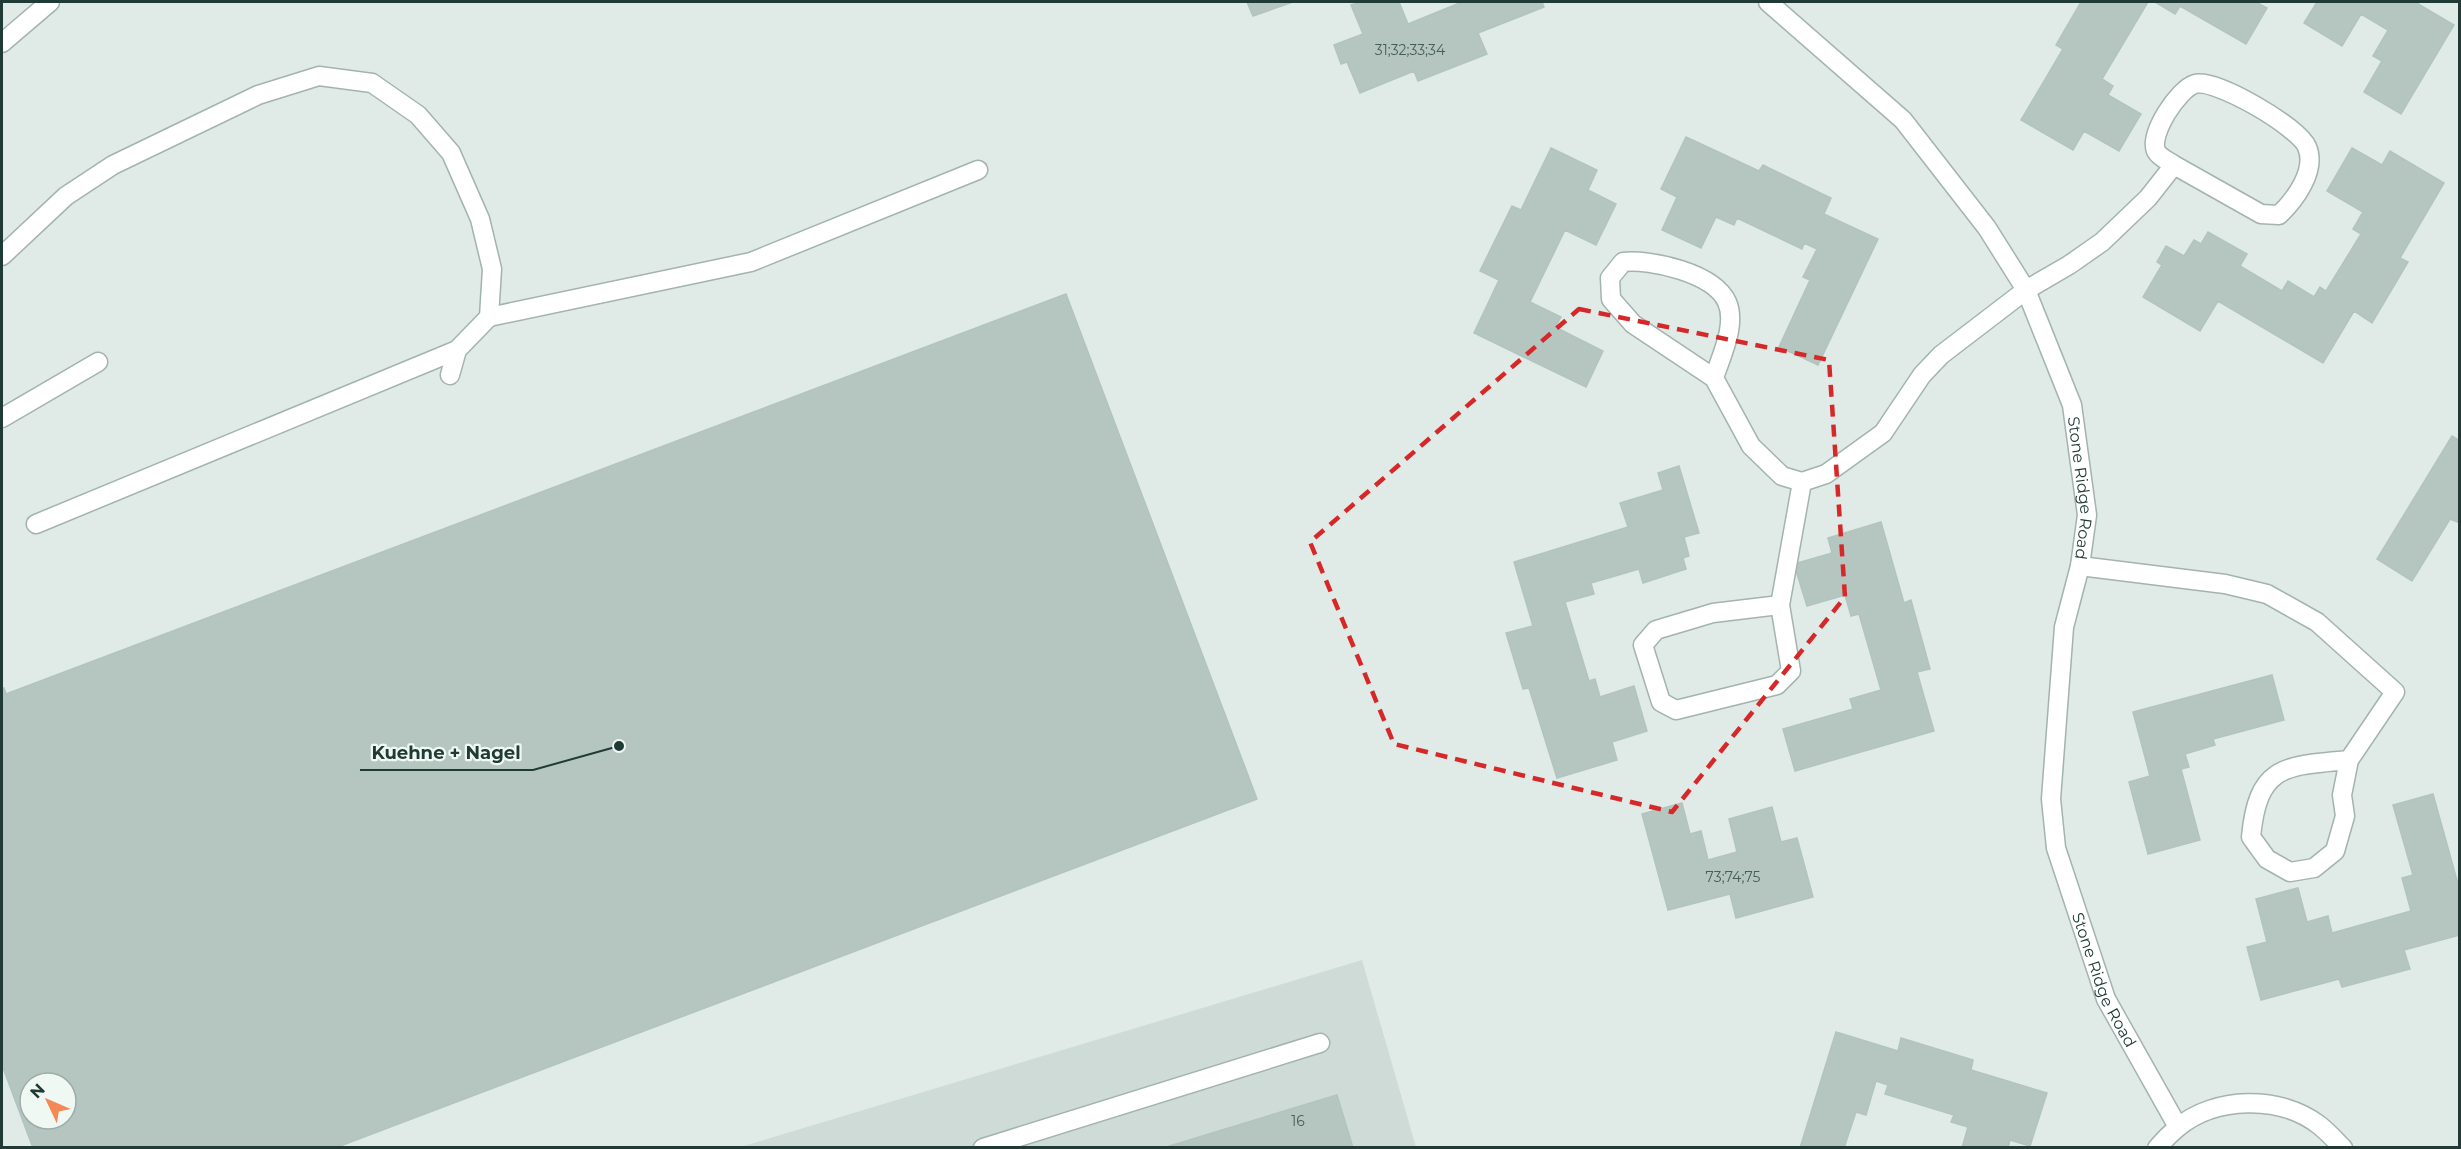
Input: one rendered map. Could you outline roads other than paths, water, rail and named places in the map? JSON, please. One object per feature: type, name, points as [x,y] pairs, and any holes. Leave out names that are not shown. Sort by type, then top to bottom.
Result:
[{"type":"street","points":[[2,43],[50,2]]},
{"type":"street","name":"Stone Ridge Road","points":[[1768,2],[1903,120],[1987,228],[2025,290],[2072,405],[2087,515],[2080,566],[2064,627],[2051,799],[2056,848],[2106,999],[2178,1127]]},
{"type":"street","points":[[2,256],[66,196],[113,165],[258,94],[319,76],[372,83],[418,115],[451,153],[480,219],[492,269],[489,317]]},
{"type":"street","points":[[2210,83],[2223,88],[2292,129],[2307,147],[2308,167],[2302,187],[2293,202],[2279,215],[2261,214],[2174,165],[2159,155],[2155,149],[2154,137],[2175,101],[2195,84],[2210,83]]},
{"type":"street","points":[[1714,378],[1730,327],[1726,301],[1704,279],[1669,266],[1639,260],[1623,262],[1610,278],[1611,299],[1648,336],[1714,378],[1751,446],[1782,476],[1802,482],[1826,474],[1883,433],[1922,375],[1941,355],[2025,290],[2069,266],[2102,242],[2148,198],[2174,165]]},
{"type":"street","points":[[36,524],[457,350],[489,317],[752,262],[978,170]]},
{"type":"street","points":[[450,375],[457,350]]},
{"type":"street","points":[[2,418],[98,362]]},
{"type":"street","points":[[1780,605],[1713,613],[1656,630],[1643,645],[1661,702],[1676,710],[1776,685],[1791,671],[1780,605],[1802,482]]},
{"type":"street","points":[[2080,566],[2225,584],[2267,594],[2317,622],[2395,692],[2349,760],[2342,795],[2345,816],[2335,851],[2314,868],[2290,872],[2267,859],[2251,837],[2254,809],[2265,783],[2283,771],[2301,765],[2349,760]]},
{"type":"street","points":[[983,1148],[1320,1043]]},
{"type":"street","points":[[2157,1148],[2178,1127],[2211,1109],[2248,1103],[2285,1108],[2319,1124],[2343,1148]]},
{"type":"place","name":"Kuehne + Nagel","points":[[619,746]]}]
